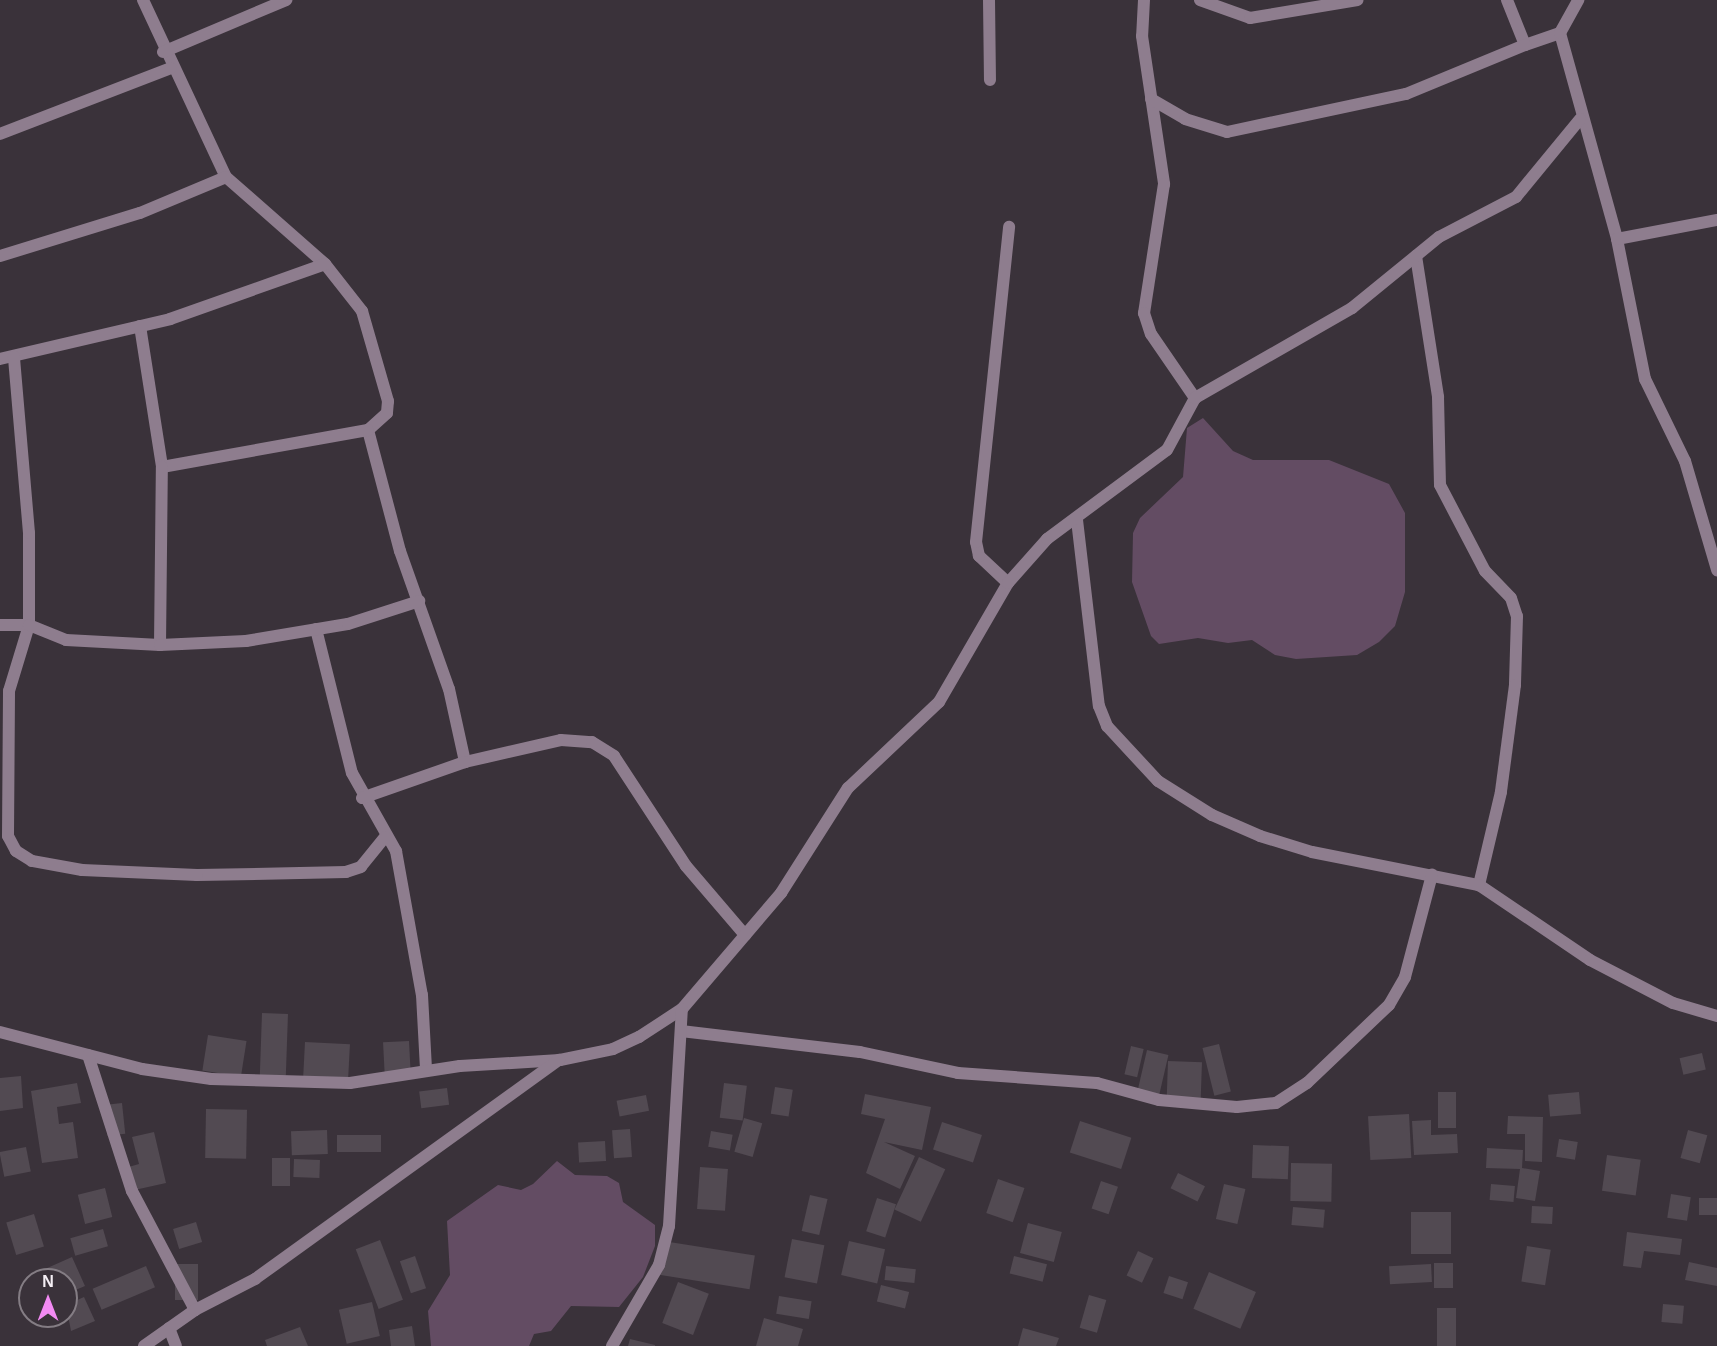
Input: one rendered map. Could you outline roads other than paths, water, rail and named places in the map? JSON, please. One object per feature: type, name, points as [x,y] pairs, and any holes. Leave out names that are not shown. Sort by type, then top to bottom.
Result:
[{"type":"street","points":[[143,0],[163,52],[226,177],[325,264],[362,311],[388,401],[387,413],[368,430],[162,467]]},
{"type":"street","points":[[163,52],[286,0]]},
{"type":"street","points":[[989,0],[990,80]]},
{"type":"street","points":[[1144,0],[1142,36],[1164,184],[1144,313],[1151,334],[1195,398]]},
{"type":"street","points":[[1200,0],[1250,18],[1357,0]]},
{"type":"street","points":[[1507,0],[1525,45]]},
{"type":"street","points":[[1578,0],[1560,33],[1580,119],[1617,239],[1645,379],[1685,461],[1717,570]]},
{"type":"street","points":[[1151,99],[1185,119],[1227,132],[1406,94],[1560,33]]},
{"type":"street","points":[[0,134],[171,68]]},
{"type":"street","points":[[0,1032],[88,1054],[211,1079],[350,1083],[426,1070],[560,1060],[614,1049],[682,1009],[781,893],[848,788],[939,702],[1008,583],[1047,540],[1077,520],[1167,450],[1195,398],[1352,308],[1439,237],[1516,197],[1580,119]]},
{"type":"street","points":[[0,256],[140,213],[226,177]]},
{"type":"street","points":[[1617,239],[1717,220]]},
{"type":"street","points":[[1008,583],[979,556],[976,542],[1009,227]]},
{"type":"street","points":[[1416,256],[1438,397],[1440,485],[1485,571],[1511,598],[1517,616],[1515,685],[1501,792],[1479,885]]},
{"type":"street","points":[[0,359],[140,326],[325,264]]},
{"type":"street","points":[[140,326],[162,467],[160,645]]},
{"type":"street","points":[[14,357],[29,533],[29,625],[5,721],[8,836],[16,851],[32,861],[82,870],[197,875],[346,872],[361,867],[385,837]]},
{"type":"street","points":[[368,430],[419,601],[449,689],[465,762]]},
{"type":"street","points":[[1077,520],[1099,706],[1107,726],[1158,781],[1212,815],[1260,836],[1312,852],[1479,885],[1590,960],[1673,1003],[1717,1016]]},
{"type":"street","points":[[0,625],[29,625],[66,640],[160,645],[316,629],[419,601]]},
{"type":"street","points":[[316,629],[330,704],[362,798],[396,851],[412,922],[426,1070]]},
{"type":"street","points":[[362,798],[465,762],[561,740],[592,742],[615,756],[686,866],[745,935]]},
{"type":"street","points":[[681,1031],[860,1052],[958,1073],[1097,1083],[1159,1100],[1237,1107],[1276,1103],[1307,1083],[1389,1005],[1405,977],[1432,875]]},
{"type":"street","points":[[612,1346],[659,1265],[669,1226],[682,1009]]},
{"type":"street","points":[[88,1054],[132,1191],[195,1310]]},
{"type":"street","points":[[144,1346],[195,1310],[255,1279],[560,1060]]},
{"type":"street","points":[[169,1328],[176,1346]]}]
